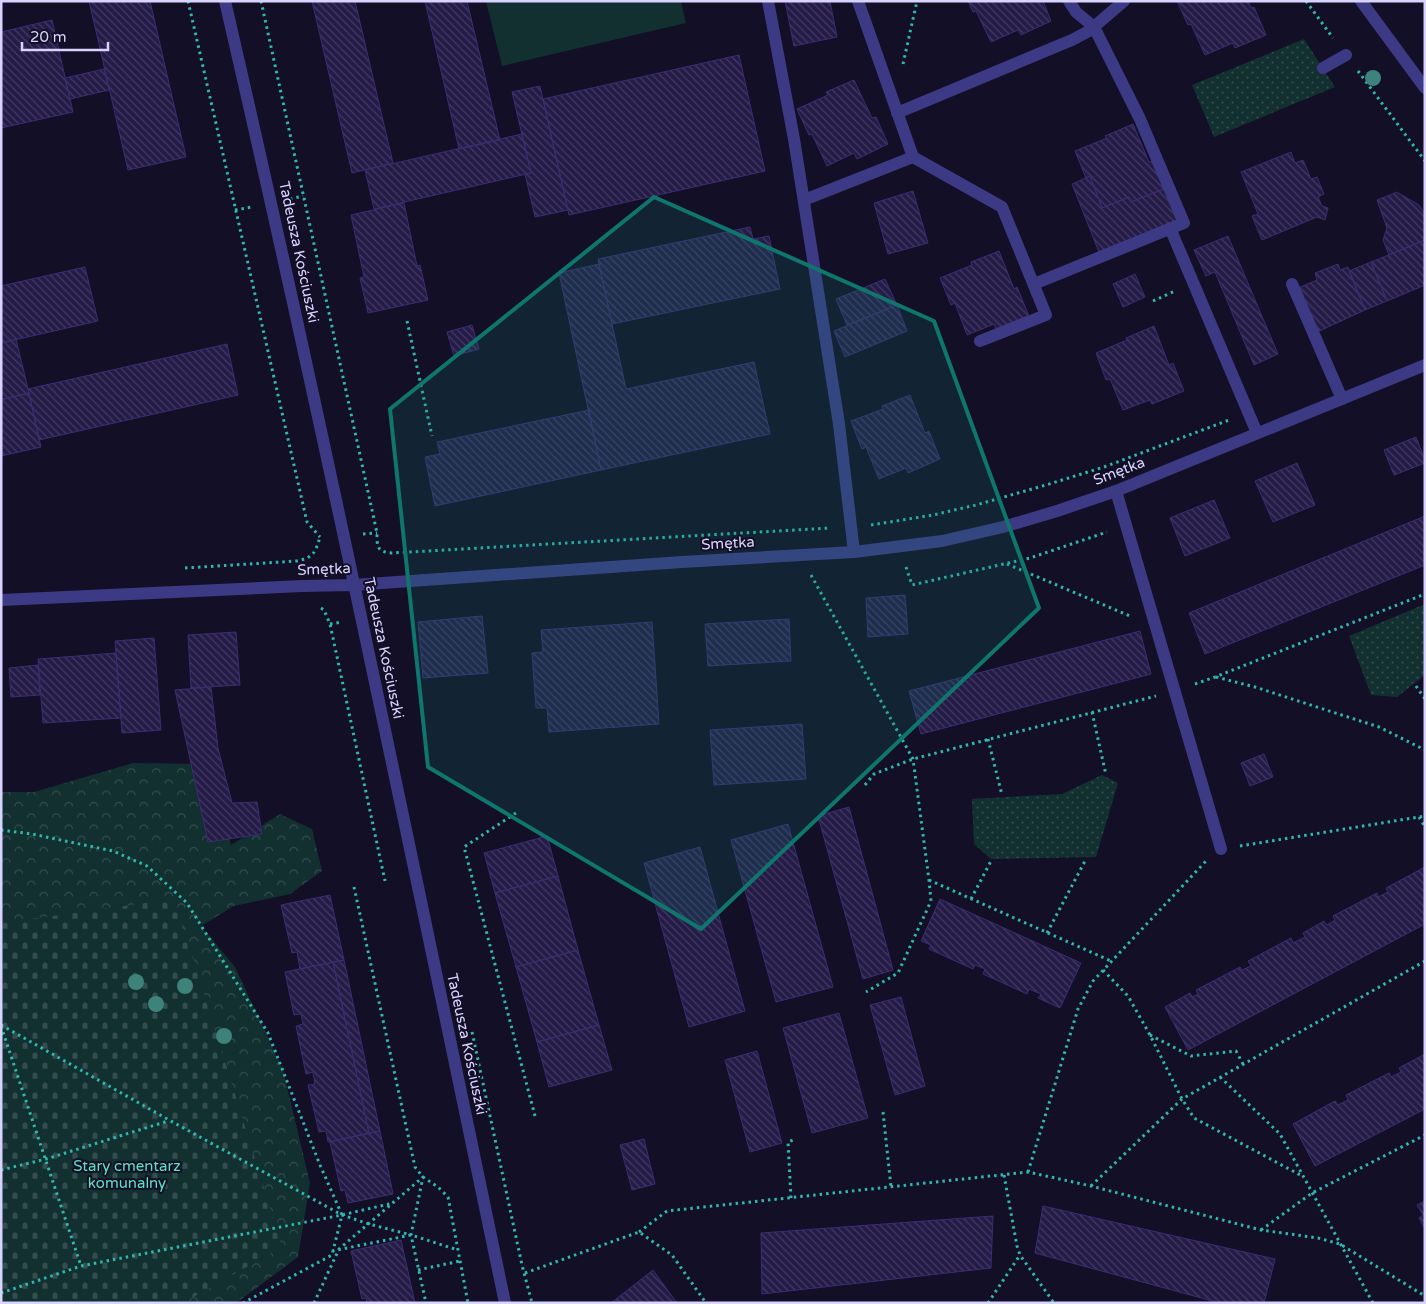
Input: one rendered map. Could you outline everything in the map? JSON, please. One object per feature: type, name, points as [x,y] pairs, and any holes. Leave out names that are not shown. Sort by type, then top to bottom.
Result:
[{"type":"street","name":"Tadeusza Kościuszki","points":[[225,1],[276,222],[505,1303]]},
{"type":"street","points":[[768,1],[794,139],[839,424],[854,552]]},
{"type":"street","points":[[858,1],[913,157],[1002,207],[1046,315],[980,341]]},
{"type":"street","points":[[1034,284],[1184,223],[1140,119],[1094,27],[1076,12],[1069,1]]},
{"type":"street","points":[[897,113],[1072,40],[1094,27],[1124,1]]},
{"type":"street","points":[[1361,1],[1425,88]]},
{"type":"street","points":[[1323,68],[1346,55]]},
{"type":"street","points":[[804,200],[913,157]]},
{"type":"street","points":[[1170,228],[1257,433]]},
{"type":"street","points":[[1292,284],[1342,399]]},
{"type":"street","name":"Smętka","points":[[1,600],[292,586],[354,585],[662,563],[854,552],[942,541],[1003,527],[1116,491],[1425,365]]},
{"type":"street","points":[[1116,491],[1221,849]]},
{"type":"path","points":[[179,568],[297,561],[313,555],[320,537],[307,522],[188,1]]},
{"type":"path","points":[[261,1],[377,533],[377,544],[379,550],[384,553],[884,523],[933,515],[1046,486],[1104,467],[1248,412]]},
{"type":"path","points":[[903,66],[917,1]]},
{"type":"path","points":[[1306,1],[1425,161]]},
{"type":"path","points":[[407,321],[432,436]]},
{"type":"path","points":[[905,565],[912,585],[1030,558],[1126,526]]},
{"type":"path","points":[[1006,564],[1156,627]]},
{"type":"path","points":[[820,574],[811,575],[913,759],[929,880],[931,901],[898,973],[866,992]]},
{"type":"path","points":[[330,624],[385,881]]},
{"type":"path","points":[[1215,677],[1255,687],[1379,727],[1425,750]]},
{"type":"path","points":[[1416,686],[1425,699]]},
{"type":"path","points":[[1092,712],[1106,775]]},
{"type":"path","points":[[988,739],[1002,795]]},
{"type":"path","points":[[865,785],[874,774],[913,759]]},
{"type":"path","points":[[516,813],[464,847],[535,1116]]},
{"type":"path","points":[[1028,1172],[1078,1009],[1093,981],[1201,866],[1221,849],[1425,816]]},
{"type":"path","points":[[1420,817],[1425,827]]},
{"type":"path","points":[[1,830],[32,834],[113,851],[147,866],[187,903],[268,1033],[320,1165],[342,1214],[332,1255],[242,1303]]},
{"type":"path","points":[[971,898],[991,861]]},
{"type":"path","points":[[1047,933],[1085,861]]},
{"type":"path","points":[[929,880],[1111,961]]},
{"type":"path","points":[[354,887],[415,1168],[422,1178],[438,1187],[448,1197],[468,1303]]},
{"type":"path","points":[[1091,1186],[1182,1099],[1425,961]]},
{"type":"path","points":[[1103,970],[1128,996],[1182,1099],[1194,1118],[1304,1178]]},
{"type":"path","points":[[1,1026],[81,1266]]},
{"type":"path","points":[[1,1026],[342,1214],[369,1224],[458,1250]]},
{"type":"path","points":[[472,1029],[532,1303]]},
{"type":"path","points":[[1150,1035],[1191,1056],[1236,1051],[1243,1064]]},
{"type":"path","points":[[1220,1077],[1280,1134],[1374,1303]]},
{"type":"path","points":[[883,1112],[891,1187]]},
{"type":"path","points":[[1,1170],[46,1159],[169,1120]]},
{"type":"path","points":[[1261,1230],[1312,1193],[1425,1135]]},
{"type":"path","points":[[791,1198],[788,1142],[796,1139]]},
{"type":"path","points":[[525,1273],[639,1232],[667,1211],[1028,1172],[1091,1186],[1261,1230],[1318,1238],[1340,1244],[1425,1296]]},
{"type":"path","points":[[1004,1175],[1016,1246],[1020,1255],[1054,1303]]},
{"type":"path","points":[[314,1303],[339,1249],[422,1178]]},
{"type":"path","points":[[422,1178],[411,1235],[426,1303]]},
{"type":"path","points":[[1,1293],[81,1266],[394,1203]]},
{"type":"path","points":[[639,1232],[672,1255],[706,1303]]},
{"type":"path","points":[[332,1251],[411,1235]]},
{"type":"path","points":[[988,1303],[1020,1255]]},
{"type":"path","points":[[418,1270],[460,1261]]},
{"type":"highlighted area","points":[[654,197],[934,321],[1039,608],[701,929],[428,767],[390,409]]},
{"type":"green space","points":[[486,1],[681,1],[686,23],[502,66]]},
{"type":"green space","points":[[1304,39],[1335,87],[1214,137],[1192,85]]},
{"type":"green space","points":[[1425,604],[1425,675],[1397,697],[1371,695],[1349,636]]},
{"type":"green space","name":"Stary cmentarz komunalny","points":[[133,763],[202,764],[221,808],[231,845],[280,814],[312,829],[322,871],[290,894],[234,906],[201,926],[235,967],[283,1070],[310,1183],[298,1257],[236,1303],[1,1303],[1,792],[34,792]]},
{"type":"green space","points":[[1102,775],[1118,783],[1096,857],[991,859],[974,844],[972,799],[1062,794]]},
{"type":"green space","name":"Stary cmentarz komunalny","points":[[175,899],[282,1247],[183,1303],[1,1303],[1,923]]},
{"type":"building","points":[[89,1],[150,1],[186,157],[128,170]]},
{"type":"building","points":[[312,1],[355,1],[393,163],[352,173]]},
{"type":"building","points":[[425,1],[467,1],[500,140],[459,149]]},
{"type":"building","points":[[785,1],[830,1],[837,37],[794,46]]},
{"type":"building","points":[[968,1],[1043,1],[1051,21],[1021,35],[1018,30],[991,42],[976,11],[973,12]]},
{"type":"building","points":[[1177,1],[1248,1],[1251,8],[1254,7],[1266,35],[1235,48],[1233,43],[1205,55],[1191,24],[1188,25]]},
{"type":"building","points":[[52,20],[73,112],[1,128],[1,32]]},
{"type":"building","points":[[739,55],[765,171],[569,215],[543,99]]},
{"type":"building","points":[[104,69],[109,90],[70,99],[65,78]]},
{"type":"building","points":[[854,80],[872,118],[876,117],[888,144],[857,159],[854,153],[827,166],[812,134],[809,135],[797,109],[828,95],[826,92]]},
{"type":"building","points":[[540,86],[568,210],[535,217],[525,174],[531,173],[512,92]]},
{"type":"building","points":[[1133,124],[1149,162],[1153,161],[1164,189],[1131,202],[1129,197],[1102,208],[1090,176],[1086,178],[1075,151],[1107,138],[1105,136]]},
{"type":"building","points":[[522,134],[531,173],[374,209],[365,170]]},
{"type":"building","points":[[1291,152],[1295,163],[1303,160],[1311,179],[1317,177],[1324,194],[1318,197],[1322,206],[1328,208],[1325,220],[1317,217],[1262,240],[1252,216],[1258,214],[1241,172]]},
{"type":"building","points":[[1090,176],[1102,208],[1129,197],[1131,202],[1164,189],[1177,220],[1099,252],[1072,184]]},
{"type":"building","points":[[913,191],[928,243],[888,254],[874,203]]},
{"type":"building","points":[[1397,192],[1419,205],[1425,214],[1425,240],[1389,255],[1383,240],[1387,228],[1377,200]]},
{"type":"building","points":[[404,203],[417,266],[420,265],[428,300],[368,313],[360,278],[364,277],[351,215]]},
{"type":"building","points":[[750,227],[753,239],[769,236],[780,289],[612,324],[598,259]]},
{"type":"building","points":[[1228,236],[1278,354],[1254,365],[1215,272],[1206,276],[1194,250]]},
{"type":"building","points":[[1425,240],[1425,285],[1387,301],[1371,262]]},
{"type":"building","points":[[999,251],[1014,289],[1017,287],[1029,316],[996,329],[994,324],[967,335],[955,303],[951,305],[940,278],[972,265],[971,262]]},
{"type":"building","points":[[1371,262],[1387,301],[1365,310],[1349,271]]},
{"type":"building","points":[[599,264],[626,389],[754,362],[770,434],[601,470],[559,273]]},
{"type":"building","points":[[1338,264],[1340,270],[1348,267],[1365,310],[1317,332],[1298,288],[1317,280],[1315,273]]},
{"type":"building","points":[[85,267],[98,321],[1,343],[1,286]]},
{"type":"building","points":[[1135,274],[1145,297],[1123,307],[1113,284]]},
{"type":"building","points":[[885,279],[897,305],[847,325],[836,299]]},
{"type":"building","points":[[897,305],[907,331],[845,357],[834,331]]},
{"type":"building","points":[[472,325],[479,349],[454,356],[447,332]]},
{"type":"building","points":[[1154,326],[1169,365],[1173,363],[1184,391],[1152,404],[1150,400],[1123,410],[1110,379],[1106,380],[1096,353]]},
{"type":"building","points":[[16,339],[29,393],[2,399],[1,343]]},
{"type":"building","points":[[227,344],[238,395],[39,440],[28,389]]},
{"type":"building","points":[[29,393],[41,447],[1,456],[1,400]]},
{"type":"building","points":[[910,395],[925,433],[929,431],[940,459],[908,473],[906,468],[879,479],[866,447],[862,449],[851,421],[883,409],[882,406]]},
{"type":"building","points":[[589,410],[601,470],[435,506],[425,457],[440,454],[437,442]]},
{"type":"building","points":[[1416,437],[1425,463],[1394,475],[1384,450]]},
{"type":"building","points":[[1297,463],[1315,505],[1273,522],[1255,481]]},
{"type":"building","points":[[1214,500],[1230,538],[1185,556],[1170,518]]},
{"type":"building","points":[[1425,516],[1425,565],[1205,654],[1189,613]]},
{"type":"building","points":[[905,595],[908,634],[868,637],[866,598]]},
{"type":"building","points":[[482,616],[488,673],[423,678],[418,622]]},
{"type":"building","points":[[789,619],[791,661],[708,666],[705,624]]},
{"type":"building","points":[[652,622],[659,724],[549,732],[547,708],[536,708],[532,653],[543,652],[541,630]]},
{"type":"building","points":[[1140,631],[1151,674],[921,734],[909,691]]},
{"type":"building","points":[[236,632],[240,685],[191,688],[188,635]]},
{"type":"building","points":[[154,638],[161,730],[122,733],[115,641]]},
{"type":"building","points":[[116,653],[121,718],[43,723],[38,659]]},
{"type":"building","points":[[38,665],[40,695],[11,697],[9,668]]},
{"type":"building","points":[[211,687],[218,748],[232,803],[257,802],[262,834],[208,842],[175,690]]},
{"type":"building","points":[[802,724],[806,779],[714,785],[710,730]]},
{"type":"building","points":[[1264,754],[1273,777],[1250,786],[1241,763]]},
{"type":"building","points":[[849,807],[893,970],[863,979],[818,816]]},
{"type":"building","points":[[788,824],[833,987],[776,1002],[731,840]]},
{"type":"building","points":[[547,836],[558,876],[495,893],[484,853]]},
{"type":"building","points":[[700,847],[745,1011],[689,1027],[644,863]]},
{"type":"building","points":[[1425,867],[1425,924],[1188,1050],[1165,1007],[1190,993],[1192,997],[1198,994],[1196,990],[1240,967],[1242,970],[1251,966],[1248,961],[1291,938],[1293,943],[1305,937],[1303,933],[1324,921],[1327,925],[1335,920],[1333,916],[1377,893],[1378,897],[1388,892],[1386,888]]},
{"type":"building","points":[[558,876],[578,950],[516,967],[495,893]]},
{"type":"building","points":[[330,895],[344,960],[300,969],[297,952],[292,953],[281,905]]},
{"type":"building","points":[[940,899],[1081,963],[1060,1008],[1038,998],[1041,994],[1029,989],[1027,994],[983,974],[985,969],[975,965],[973,969],[929,949],[931,945],[921,941]]},
{"type":"building","points":[[578,950],[599,1025],[537,1042],[516,967]]},
{"type":"building","points":[[344,960],[380,1131],[369,1133],[333,962]]},
{"type":"building","points":[[333,962],[369,1133],[328,1142],[326,1131],[319,1132],[308,1085],[315,1084],[313,1072],[306,1074],[296,1026],[303,1024],[301,1014],[294,1015],[285,972]]},
{"type":"building","points":[[901,997],[925,1086],[895,1095],[870,1005]]},
{"type":"building","points":[[839,1013],[868,1118],[812,1133],[783,1028]]},
{"type":"building","points":[[599,1025],[612,1070],[549,1087],[537,1042]]},
{"type":"building","points":[[757,1051],[782,1143],[750,1152],[725,1060]]},
{"type":"building","points":[[1425,1054],[1425,1109],[1315,1166],[1293,1124],[1335,1101],[1338,1105],[1348,1100],[1346,1095],[1389,1073],[1391,1077],[1401,1072],[1399,1068]]},
{"type":"building","points":[[380,1131],[393,1194],[348,1203],[345,1190],[341,1191],[330,1142]]},
{"type":"building","points":[[644,1139],[655,1184],[632,1190],[620,1145]]},
{"type":"building","points":[[1425,1201],[1425,1229],[1419,1218],[1423,1215],[1417,1205]]},
{"type":"building","points":[[1043,1206],[1275,1259],[1264,1303],[1220,1303],[1035,1253]]},
{"type":"building","points":[[993,1216],[991,1268],[762,1294],[761,1233]]},
{"type":"building","points":[[401,1240],[415,1303],[367,1303],[366,1298],[362,1299],[351,1251]]},
{"type":"building","points":[[653,1270],[677,1303],[611,1303]]}]
